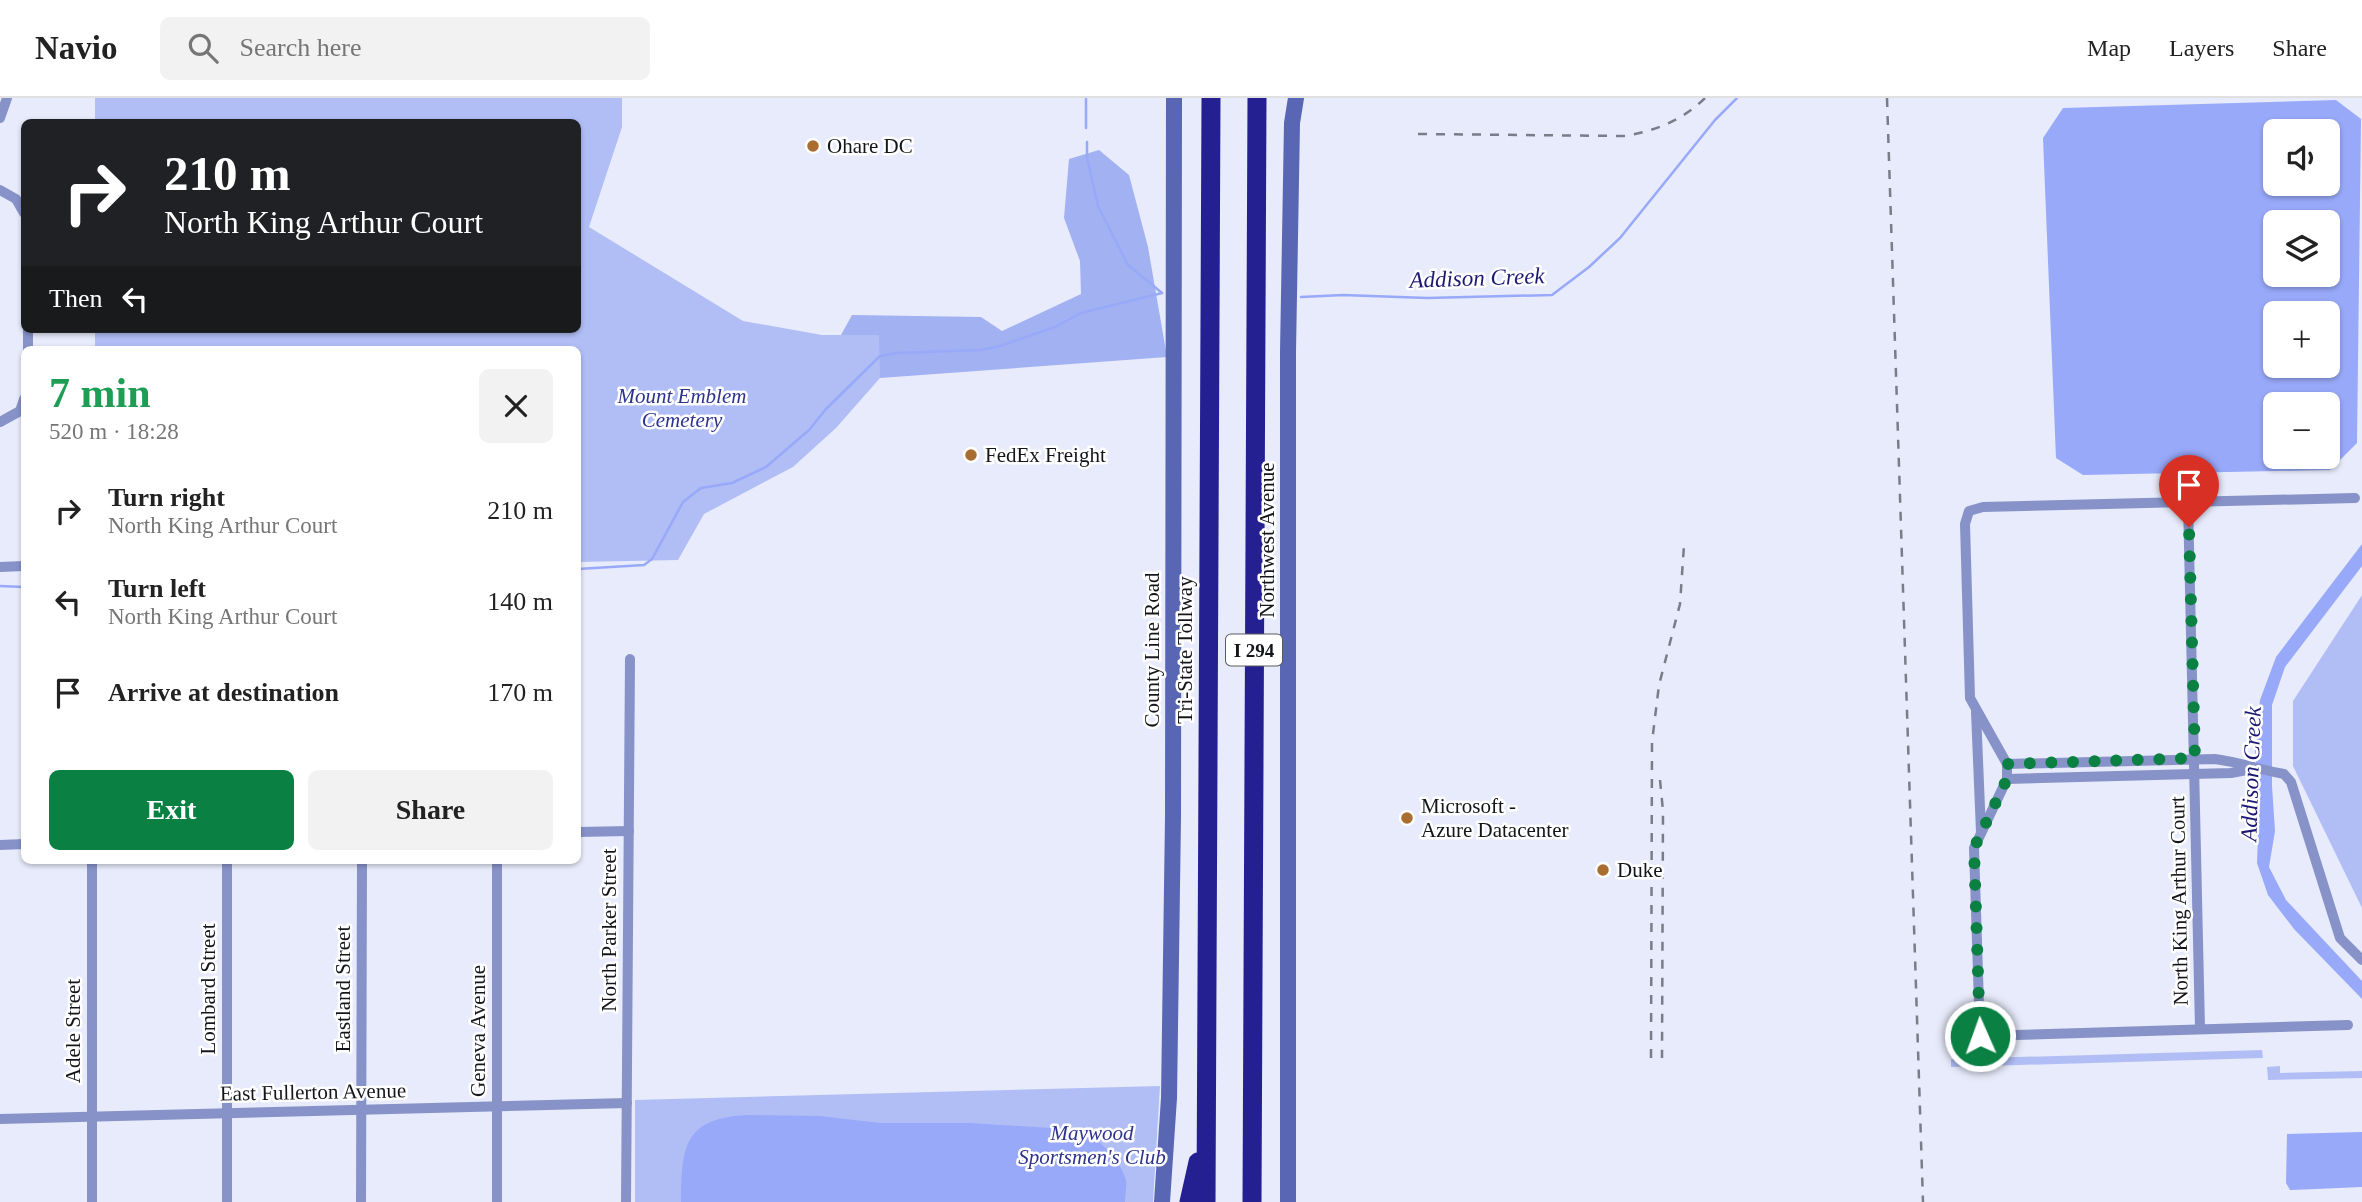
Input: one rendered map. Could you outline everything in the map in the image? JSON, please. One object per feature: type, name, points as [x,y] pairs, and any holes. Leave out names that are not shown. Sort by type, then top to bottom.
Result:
[{"type":"highway","name":"Tri-State Tollway","points":[[1206,1202],[1211,98]]},
{"type":"highway","name":"I 294","points":[[1252,1202],[1257,98]]},
{"type":"highway","points":[[1189,1202],[1205,1130]]},
{"type":"street","points":[[0,118],[7,98]]},
{"type":"street","name":"County Line Road","points":[[1162,1202],[1169,1087],[1173,817],[1174,98]]},
{"type":"street","name":"Northwest Avenue","points":[[1288,1202],[1288,352],[1292,123],[1296,98]]},
{"type":"street","points":[[0,190],[16,199],[21,207]]},
{"type":"street","points":[[0,422],[12,417],[21,406]]},
{"type":"street","name":"North King Arthur Court","points":[[2348,1024],[1980,1036],[1974,848],[2007,779],[2007,764],[1970,698],[1965,524],[1969,511],[1983,507],[2355,498]]},
{"type":"street","name":"North King Arthur Court","points":[[2188,502],[2200,1028]]},
{"type":"street","points":[[0,567],[21,566]]},
{"type":"street","name":"North Parker Street","points":[[626,1202],[629,659]]},
{"type":"street","points":[[1976,709],[1981,834]]},
{"type":"street","points":[[2007,764],[2195,758],[2237,762],[2254,769],[2284,774],[2291,782],[2340,938],[2362,960]]},
{"type":"street","points":[[2196,774],[2254,769]]},
{"type":"street","name":"North King Arthur Court","points":[[2007,779],[2196,774]]},
{"type":"street","points":[[581,832],[629,831]]},
{"type":"street","points":[[0,845],[21,844]]},
{"type":"street","name":"Adele Street","points":[[92,864],[92,1202]]},
{"type":"street","name":"Lombard Street","points":[[227,864],[227,1202]]},
{"type":"street","name":"Eastland Street","points":[[361,1202],[362,864]]},
{"type":"street","name":"Geneva Avenue","points":[[497,864],[497,1202]]},
{"type":"street","name":"East Fullerton Avenue","points":[[0,1119],[627,1103]]},
{"type":"green space","name":"Mount Emblem Cemetery","points":[[95,98],[622,98],[622,127],[589,227],[743,321],[822,335],[880,335],[880,378],[836,428],[793,467],[704,514],[678,560],[581,562],[581,346],[95,346],[95,333],[581,333],[581,119],[95,119]]},
{"type":"green space","points":[[2362,595],[2362,908],[2293,766],[2293,701]]},
{"type":"green space","points":[[2262,1050],[2263,1058],[1951,1067],[1951,1059]]},
{"type":"green space","points":[[2280,1066],[2280,1073],[2362,1071],[2362,1078],[2268,1080],[2267,1067]]},
{"type":"green space","name":"Maywood Sportsmen's Club","points":[[1160,1086],[1153,1202],[635,1202],[635,1100]]},
{"type":"shaded area","points":[[2336,100],[2361,119],[2357,443],[2340,460],[2340,392],[2263,392],[2263,469],[2330,470],[2083,475],[2056,458],[2043,138],[2063,108]]},
{"type":"shaded area","points":[[1099,150],[1129,175],[1148,247],[1167,357],[880,378],[879,335],[841,335],[852,315],[981,317],[1002,331],[1081,294],[1080,261],[1064,218],[1069,159]]},
{"type":"shaded area","points":[[2362,544],[2362,566],[2285,667],[2272,705],[2275,831],[2269,867],[2286,900],[2362,981],[2362,999],[2294,929],[2268,895],[2257,863],[2259,810],[2255,750],[2260,700],[2276,657]]},
{"type":"shaded area","name":"Maywood Sportsmen's Club","points":[[746,1115],[820,1116],[880,1123],[970,1123],[1083,1130],[1096,1139],[1119,1165],[1126,1180],[1125,1202],[681,1202],[685,1151],[690,1139],[709,1123]]},
{"type":"shaded area","points":[[2362,1132],[2362,1187],[2290,1190],[2286,1183],[2287,1134]]},
{"type":"waterway","name":"Addison Creek","points":[[1086,98],[1086,128]]},
{"type":"waterway","name":"Addison Creek","points":[[1301,297],[1552,295],[1589,267],[1620,238],[1715,120],[1737,98]]},
{"type":"waterway","name":"Addison Creek","points":[[1087,142],[1087,157],[1098,206],[1128,265],[1162,293]]},
{"type":"waterway","points":[[581,569],[644,565],[652,559],[683,502],[701,488],[732,483],[766,467],[809,430],[826,409],[880,356],[997,347],[1055,327],[1081,313],[1162,293]]},
{"type":"waterway","points":[[0,586],[21,587]]},
{"type":"railway","points":[[1418,134],[1625,136],[1668,123],[1687,113],[1705,98]]},
{"type":"railway","points":[[1887,98],[1923,1202]]},
{"type":"railway","points":[[1651,1058],[1652,742],[1659,685],[1680,604],[1684,545]]},
{"type":"railway","points":[[1660,780],[1663,811],[1662,1058]]},
{"type":"place","name":"Ohare DC","points":[[813,146]]},
{"type":"place","name":"FedEx Freight","points":[[971,455]]},
{"type":"place","name":"Microsoft - Azure Datacenter","points":[[1407,818]]},
{"type":"place","name":"Duke","points":[[1603,870]]},
{"type":"route","points":[[1980,1036],[1974,848],[2007,779],[2007,764],[2195,758],[2189,527]]}]
